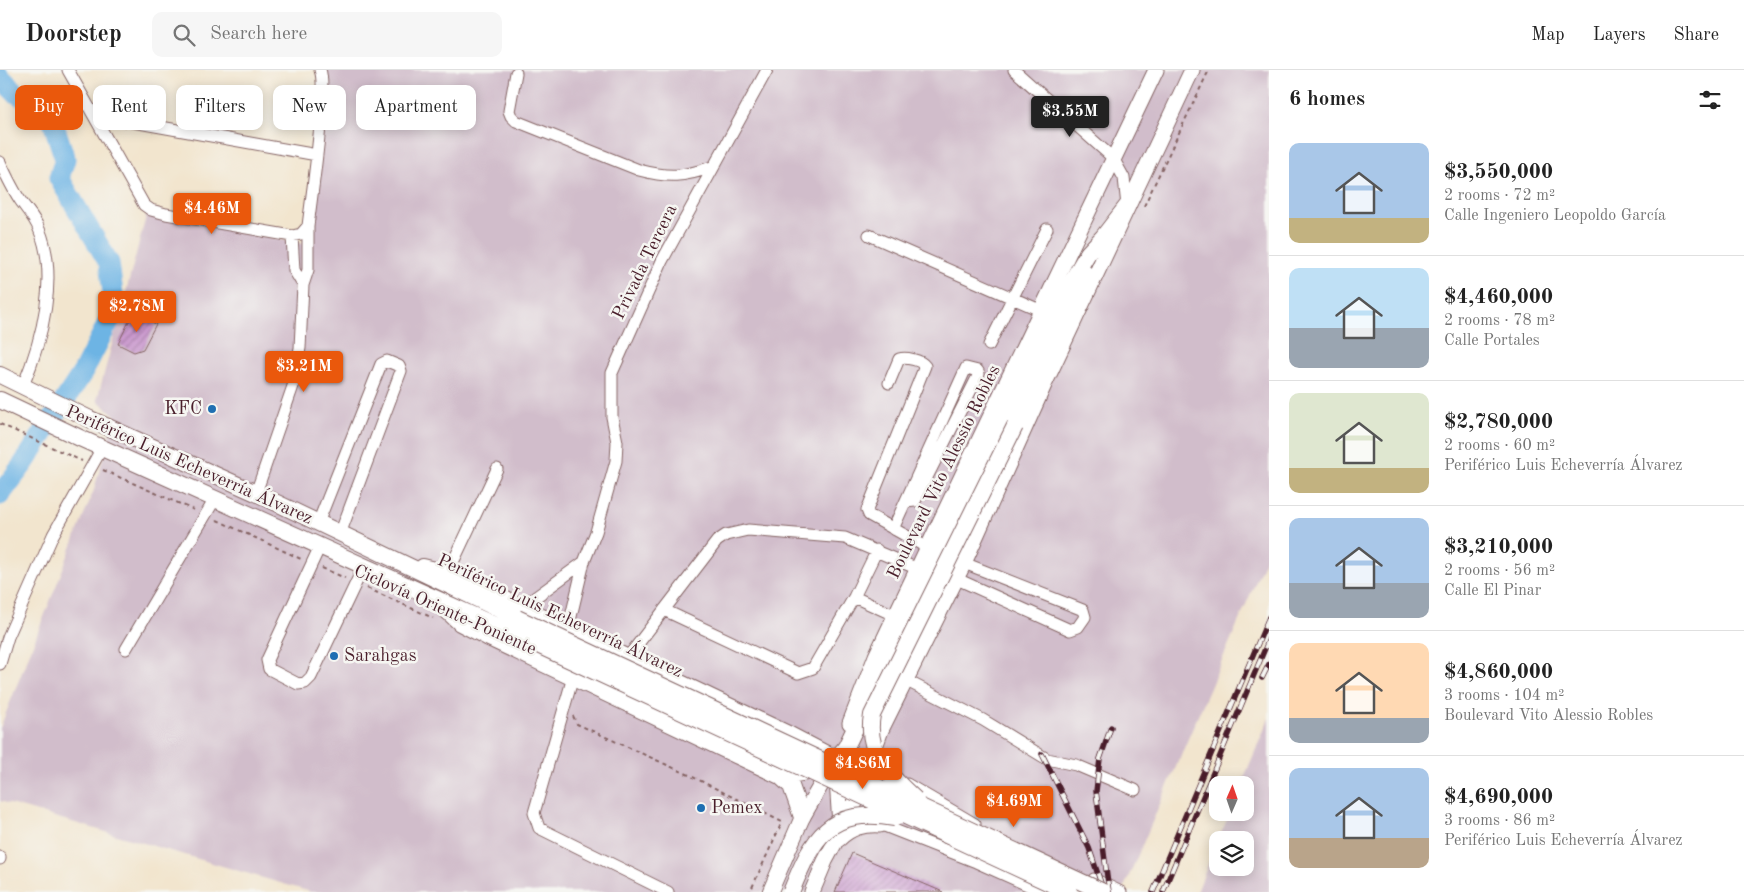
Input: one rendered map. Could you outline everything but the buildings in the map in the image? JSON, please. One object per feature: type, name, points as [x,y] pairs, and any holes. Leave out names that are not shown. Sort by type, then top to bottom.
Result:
[{"type":"highway","points":[[780,776],[809,773],[823,768],[836,759],[853,734],[875,683],[1060,301],[1088,253],[1127,206]]},
{"type":"highway","points":[[925,818],[879,761],[874,750],[871,731],[872,716],[1015,426],[1103,237]]},
{"type":"highway","name":"Periférico Luis Echeverría Álvarez","points":[[0,375],[90,419],[256,493],[925,818],[1069,892]]},
{"type":"highway","name":"Periférico Luis Echeverría Álvarez","points":[[0,400],[436,599],[516,619]]},
{"type":"highway","points":[[406,566],[448,573],[516,619],[568,629],[790,734],[836,759]]},
{"type":"highway","points":[[436,599],[460,623],[780,776],[791,786],[802,817]]},
{"type":"highway","points":[[780,776],[794,762],[796,753],[790,734]]},
{"type":"highway","points":[[836,759],[838,838]]},
{"type":"highway","points":[[791,892],[812,845],[832,826],[848,818],[865,815],[925,818]]},
{"type":"highway","name":"Periférico Luis Echeverría Álvarez","points":[[925,818],[1103,892]]},
{"type":"main road","name":"Boulevard Vito Alessio Robles","points":[[770,892],[802,817],[836,759],[876,656],[1156,70]]},
{"type":"main road","points":[[812,892],[825,861],[852,811],[882,730],[957,579],[1127,206],[1192,70]]},
{"type":"main road","points":[[836,759],[852,811]]},
{"type":"main road","points":[[838,838],[855,828],[880,825]]},
{"type":"main road","points":[[789,847],[808,847],[816,851],[825,861]]},
{"type":"street","points":[[68,70],[93,113]]},
{"type":"street","points":[[256,493],[293,386],[300,348],[303,285],[308,270],[308,226],[317,155],[322,84],[320,70]]},
{"type":"street","name":"Privada Tercera","points":[[584,562],[596,532],[616,461],[617,442],[612,417],[612,373],[662,262],[712,166],[767,70]]},
{"type":"street","points":[[1014,70],[1113,158],[1124,178],[1127,206]]},
{"type":"street","points":[[516,73],[509,110],[516,120],[640,170],[659,175],[687,176],[712,166]]},
{"type":"street","points":[[166,128],[317,155]]},
{"type":"street","points":[[102,130],[144,205],[151,210],[292,236],[301,234],[308,226]]},
{"type":"street","points":[[0,162],[19,198],[39,227],[48,258],[43,328],[23,386]]},
{"type":"street","points":[[988,345],[1047,229]]},
{"type":"street","points":[[868,235],[1042,311]]},
{"type":"street","points":[[292,236],[294,270],[303,285]]},
{"type":"street","points":[[889,382],[899,359],[904,358],[923,363],[926,366],[867,507],[869,514],[928,548]]},
{"type":"street","points":[[318,524],[381,364],[387,361],[399,366],[402,371],[340,534]]},
{"type":"street","points":[[894,528],[966,368],[978,371],[979,374],[915,501],[906,502]]},
{"type":"street","points":[[0,664],[8,637],[54,535],[102,448]]},
{"type":"street","points":[[448,573],[497,469]]},
{"type":"street","points":[[126,649],[214,498]]},
{"type":"street","points":[[628,657],[717,541],[737,532],[748,530],[845,538],[918,569]]},
{"type":"street","points":[[320,546],[267,660],[269,669],[298,684],[305,683],[311,677],[364,566]]},
{"type":"street","points":[[664,610],[798,673],[813,668],[854,597],[877,550]]},
{"type":"street","points":[[516,619],[584,562]]},
{"type":"street","points":[[568,629],[584,562]]},
{"type":"street","points":[[957,579],[1070,630],[1078,627],[1085,617],[1083,610],[964,564]]},
{"type":"street","points":[[854,597],[896,616]]},
{"type":"street","points":[[573,677],[534,813],[536,824],[539,828],[668,892]]},
{"type":"street","points":[[907,681],[983,720],[1047,759],[1076,765],[1135,790]]},
{"type":"street","points":[[882,730],[882,752],[885,761],[898,778],[970,822],[1121,892]]},
{"type":"street","points":[[880,825],[875,817],[873,800],[882,784],[890,779],[898,778]]},
{"type":"street","points":[[852,811],[880,825],[976,862],[1043,892]]},
{"type":"path","name":"Ciclovía Oriente-Poniente","points":[[0,424],[436,619]]},
{"type":"path","points":[[565,700],[578,724],[687,774],[782,822],[750,892]]},
{"type":"shaded area","points":[[326,70],[1269,70],[1269,551],[1122,892],[311,892],[0,801],[0,728],[94,490],[115,415],[97,400],[147,213],[303,244],[318,130],[346,130],[346,85],[324,85]]},
{"type":"shaded area","points":[[1269,718],[1269,892],[1197,892],[1209,862],[1209,876],[1254,876],[1254,831],[1222,831],[1226,821],[1254,821],[1254,776],[1245,776]]},
{"type":"waterway","points":[[0,77],[16,93],[50,113],[65,159],[59,178],[109,263],[115,309],[83,372],[24,463],[0,495]]},
{"type":"railway","points":[[1153,892],[1269,617]]},
{"type":"railway","points":[[1163,892],[1269,639]]},
{"type":"railway","points":[[1262,678],[1269,664]]},
{"type":"railway","points":[[1109,892],[1096,791],[1100,759],[1111,727]]},
{"type":"railway","points":[[1042,754],[1089,848],[1104,892]]},
{"type":"place","name":"KFC","points":[[212,409]]},
{"type":"place","name":"Sarahgas","points":[[334,656]]},
{"type":"place","name":"Pemex","points":[[701,808]]}]
